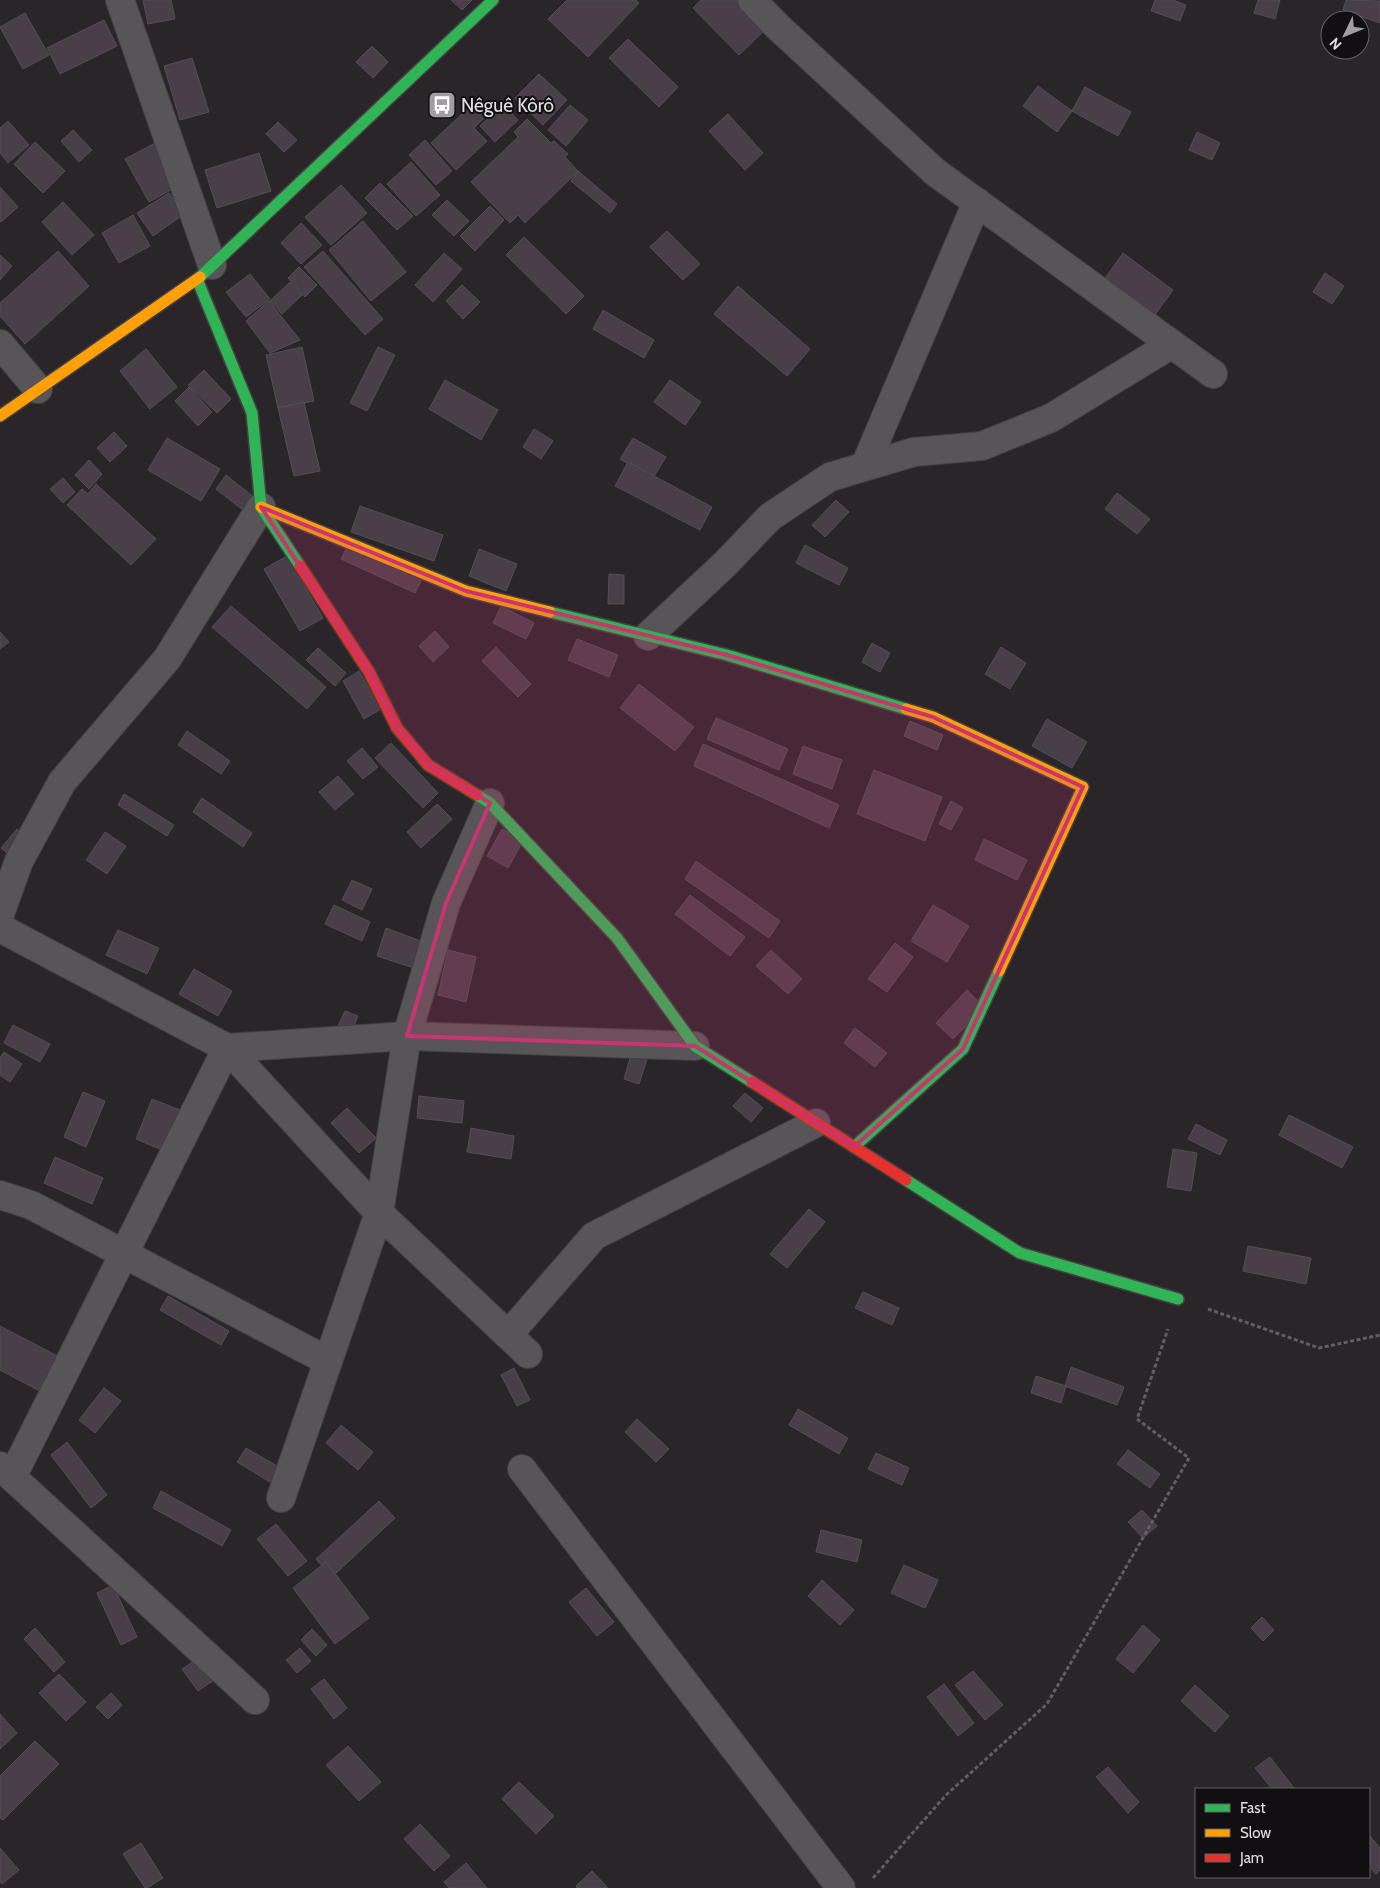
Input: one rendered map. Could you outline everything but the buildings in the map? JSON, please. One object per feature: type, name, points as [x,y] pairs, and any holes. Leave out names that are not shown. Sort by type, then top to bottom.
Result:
[{"type":"street","points":[[120,0],[204,272],[252,413],[262,507],[370,672],[397,728],[428,766],[490,803],[617,938],[695,1046],[1020,1253],[1178,1299]]},
{"type":"street","points":[[0,416],[204,272],[493,0]]},
{"type":"street","points":[[752,0],[777,26],[935,172],[1213,374]]},
{"type":"street","points":[[865,466],[977,202]]},
{"type":"street","points":[[0,344],[38,389]]},
{"type":"street","points":[[648,636],[726,564],[770,517],[830,477],[914,452],[982,446],[1050,418],[1172,344]]},
{"type":"street","points":[[262,507],[466,590],[727,655],[933,718],[1083,787],[962,1049],[854,1147]]},
{"type":"street","points":[[0,914],[19,861],[62,782],[167,659],[262,507]]},
{"type":"street","points":[[281,1498],[379,1213],[407,1036],[446,904],[490,803]]},
{"type":"street","points":[[0,928],[227,1048],[379,1213],[528,1354]]},
{"type":"street","points":[[227,1048],[407,1036],[695,1046]]},
{"type":"street","points":[[227,1048],[124,1254],[6,1472],[255,1700]]},
{"type":"street","points":[[508,1335],[594,1236],[816,1123]]},
{"type":"street","points":[[0,1195],[31,1205],[328,1361]]},
{"type":"street","points":[[522,1470],[841,1888]]},
{"type":"path","points":[[871,1881],[946,1795],[1047,1704],[1190,1458],[1137,1419],[1178,1299],[1319,1348],[1380,1335]]},
{"type":"highlighted area","points":[[261,507],[466,591],[727,655],[933,717],[1083,787],[963,1049],[854,1147],[695,1046],[407,1036],[446,903],[490,803],[428,765],[397,728],[369,672]]},
{"type":"traffic: fast","points":[[200,277],[493,0]]},
{"type":"traffic: fast","points":[[197,279],[252,413],[261,507],[300,566]]},
{"type":"traffic: fast","points":[[550,612],[727,655],[906,709]]},
{"type":"traffic: fast","points":[[477,795],[490,803],[617,938],[695,1046],[752,1082]]},
{"type":"traffic: fast","points":[[854,1147],[963,1049],[999,971]]},
{"type":"traffic: fast","points":[[906,1180],[1020,1253],[1178,1299]]},
{"type":"traffic: slow","points":[[0,416],[200,277]]},
{"type":"traffic: slow","points":[[261,507],[466,591],[550,612]]},
{"type":"traffic: slow","points":[[906,709],[933,717],[1083,787],[999,971]]},
{"type":"traffic: jam","points":[[300,566],[369,672],[397,728],[428,765],[477,795]]},
{"type":"traffic: jam","points":[[752,1082],[906,1180]]},
{"type":"place","name":"Nêguê Kôrô","points":[[442,105]]}]
